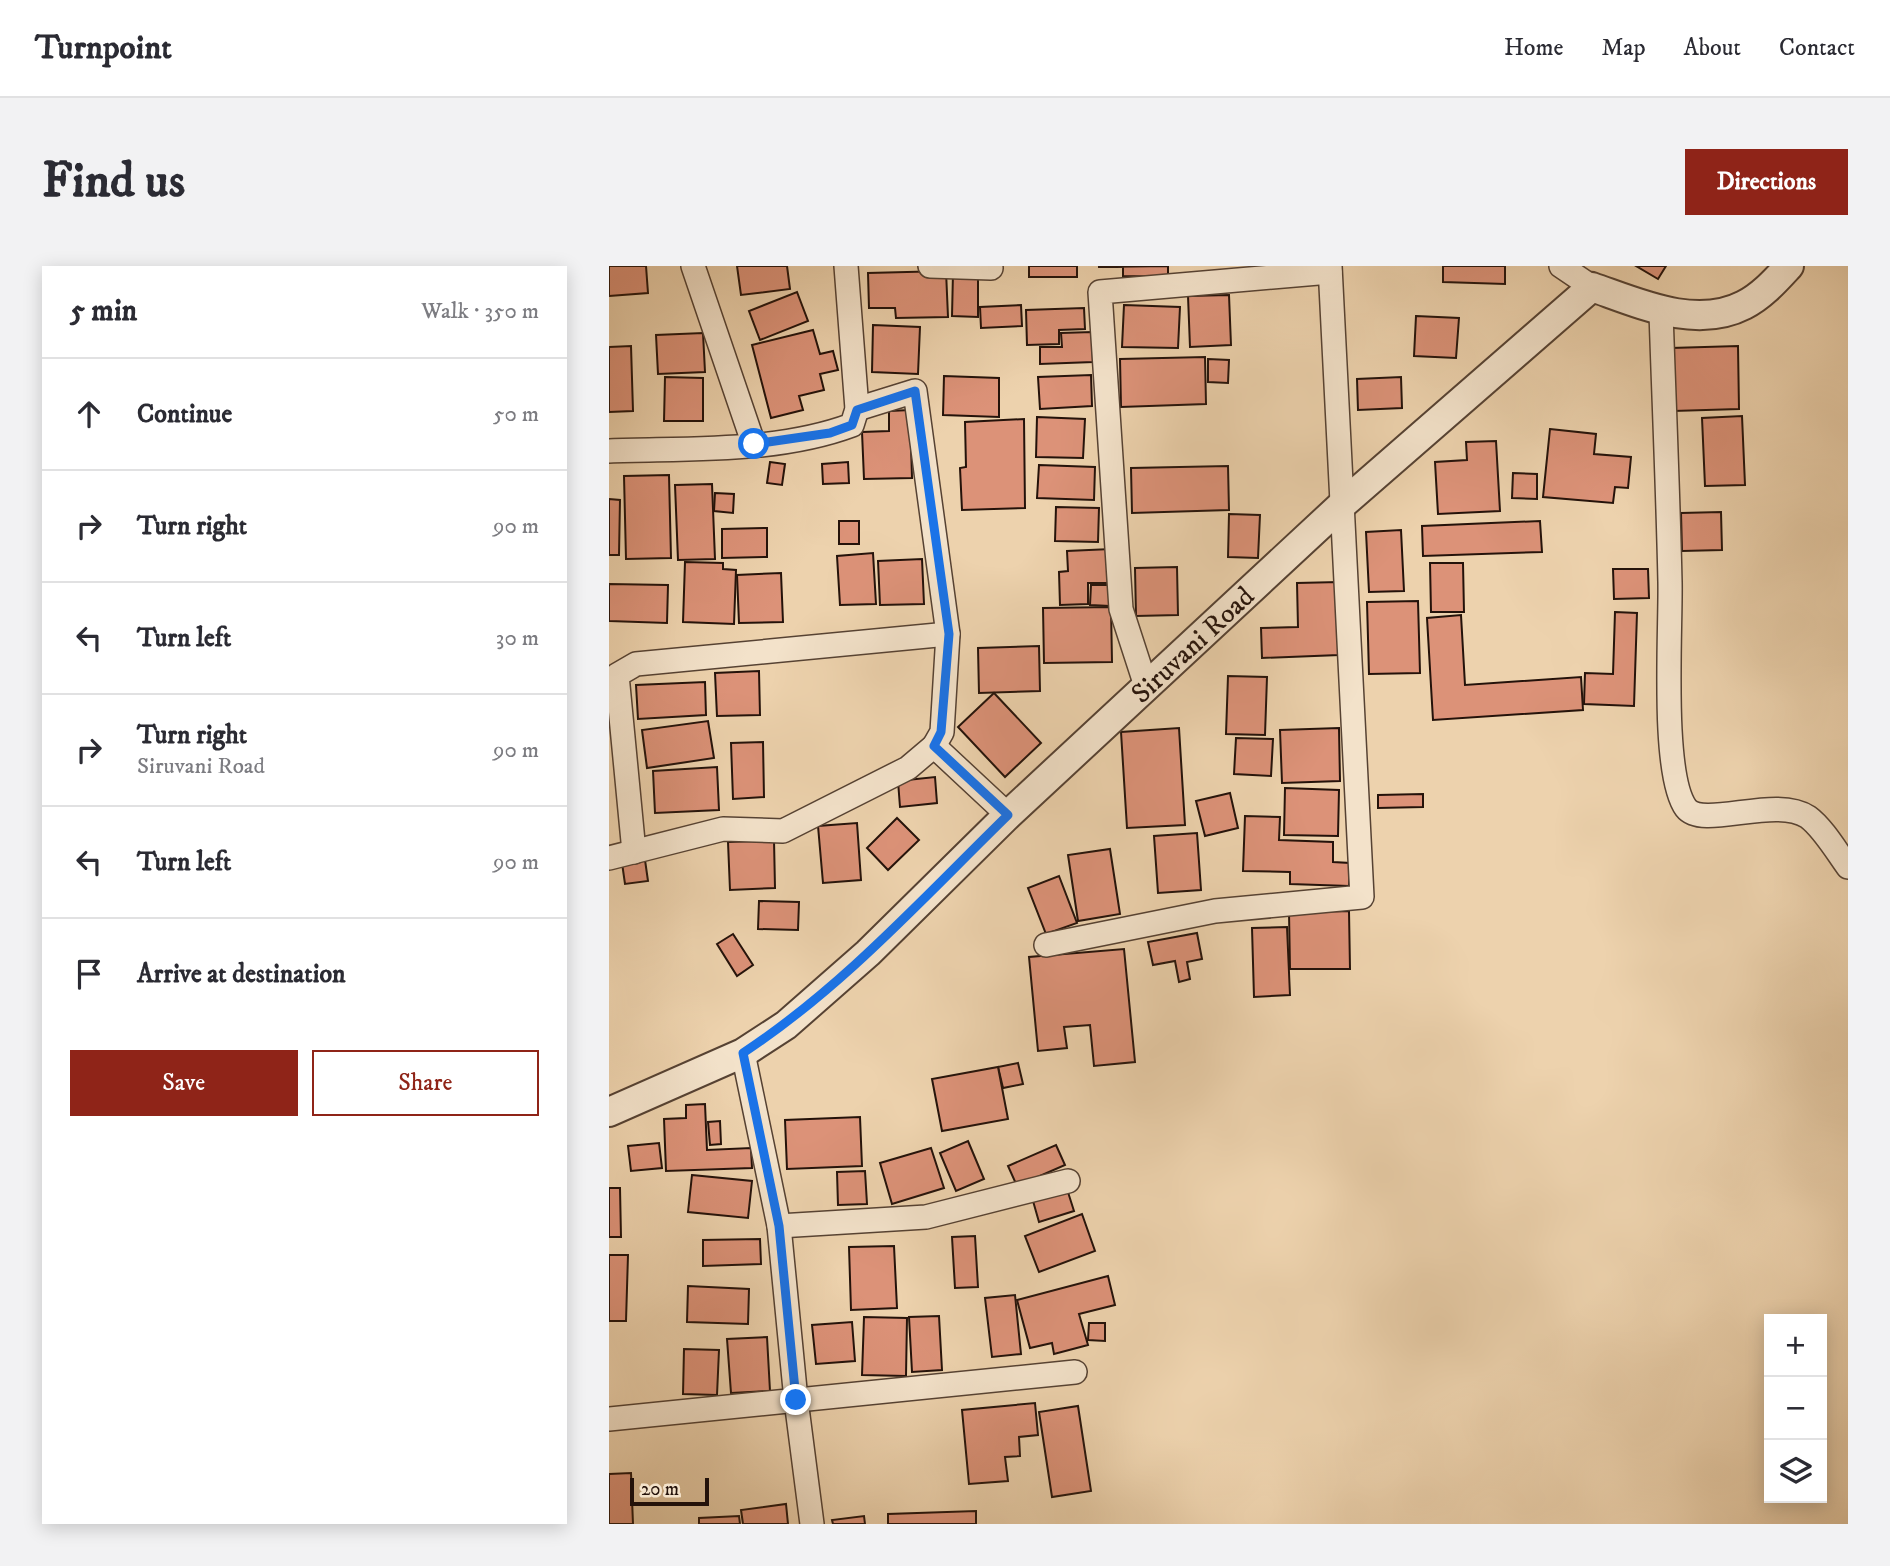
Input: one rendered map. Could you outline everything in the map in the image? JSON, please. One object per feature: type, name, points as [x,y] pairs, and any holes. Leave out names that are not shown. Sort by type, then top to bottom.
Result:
[{"type":"street","points":[[693,266],[754,444]]},
{"type":"street","points":[[609,451],[754,444],[830,433],[852,425],[857,410],[846,266]]},
{"type":"street","points":[[930,266],[991,268]]},
{"type":"street","points":[[1561,266],[1592,287],[1661,312],[1706,314],[1743,306],[1762,293],[1789,266]]},
{"type":"street","points":[[1046,945],[1215,911],[1362,897],[1330,269],[1100,292],[1121,609],[1146,686]]},
{"type":"street","name":"Siruvani Road","points":[[609,1112],[743,1053],[786,1025],[868,953],[1008,815],[1344,503],[1592,287]]},
{"type":"street","points":[[1661,312],[1670,584],[1671,732],[1679,797],[1688,810],[1700,816],[1775,807],[1808,817],[1848,867]]},
{"type":"street","points":[[609,858],[723,829],[783,831],[908,768],[934,746],[943,720],[949,634],[915,391],[857,410]]},
{"type":"street","points":[[634,852],[617,675],[636,664],[949,634]]},
{"type":"street","points":[[934,746],[1008,815]]},
{"type":"street","points":[[743,1053],[779,1226],[796,1400],[813,1524]]},
{"type":"street","points":[[779,1226],[926,1217],[1068,1181]]},
{"type":"street","points":[[609,1419],[1075,1372]]},
{"type":"building","points":[[609,266],[646,266],[648,293],[609,296]]},
{"type":"building","points":[[737,266],[787,266],[790,289],[741,295]]},
{"type":"building","points":[[1029,266],[1077,266],[1077,277],[1029,277]]},
{"type":"building","points":[[1168,266],[1168,277],[1123,276],[1123,267],[1098,267]]},
{"type":"building","points":[[1443,266],[1505,266],[1505,284],[1443,282]]},
{"type":"building","points":[[1636,266],[1666,266],[1658,279]]},
{"type":"building","points":[[946,271],[948,317],[896,318],[895,308],[869,308],[868,273]]},
{"type":"building","points":[[953,273],[978,273],[978,317],[952,316]]},
{"type":"building","points":[[797,292],[808,321],[760,340],[749,311]]},
{"type":"building","points":[[1229,295],[1231,345],[1190,347],[1188,296]]},
{"type":"building","points":[[1021,305],[1022,326],[981,328],[980,307]]},
{"type":"building","points":[[1124,305],[1180,307],[1178,348],[1122,347]]},
{"type":"building","points":[[1084,308],[1085,329],[1059,330],[1059,344],[1027,345],[1026,310]]},
{"type":"building","points":[[1416,316],[1459,318],[1456,358],[1414,356]]},
{"type":"building","points":[[873,325],[920,327],[918,374],[872,372]]},
{"type":"building","points":[[813,330],[820,354],[833,351],[838,370],[820,374],[824,390],[799,396],[803,410],[771,418],[752,345]]},
{"type":"building","points":[[1092,332],[1093,362],[1040,364],[1040,347],[1062,347],[1061,333]]},
{"type":"building","points":[[703,333],[705,372],[658,374],[656,335]]},
{"type":"building","points":[[631,346],[633,411],[609,412],[609,347]]},
{"type":"building","points":[[1738,346],[1739,409],[1673,411],[1671,348]]},
{"type":"building","points":[[1205,357],[1206,404],[1121,407],[1120,359]]},
{"type":"building","points":[[1208,359],[1229,360],[1228,383],[1208,382]]},
{"type":"building","points":[[1091,375],[1092,406],[1040,409],[1038,377]]},
{"type":"building","points":[[944,376],[999,378],[999,417],[943,415]]},
{"type":"building","points":[[665,377],[703,378],[703,421],[664,421]]},
{"type":"building","points":[[1401,377],[1402,408],[1358,410],[1357,379]]},
{"type":"building","points":[[910,410],[912,478],[864,479],[862,432],[889,431],[889,411]]},
{"type":"building","points":[[1742,416],[1745,485],[1705,486],[1702,418]]},
{"type":"building","points":[[1037,417],[1085,419],[1083,458],[1036,457]]},
{"type":"building","points":[[1024,419],[1025,508],[962,510],[960,468],[966,467],[965,422]]},
{"type":"building","points":[[1550,429],[1596,434],[1594,454],[1631,457],[1628,488],[1615,487],[1613,503],[1543,497]]},
{"type":"building","points":[[1496,441],[1500,511],[1438,514],[1435,462],[1467,460],[1466,442]]},
{"type":"building","points":[[770,462],[785,464],[782,485],[767,483]]},
{"type":"building","points":[[848,462],[849,483],[823,484],[822,464]]},
{"type":"building","points":[[1039,465],[1095,467],[1094,500],[1037,498]]},
{"type":"building","points":[[1228,466],[1229,510],[1132,513],[1131,468]]},
{"type":"building","points":[[1513,473],[1537,474],[1537,499],[1512,498]]},
{"type":"building","points":[[669,475],[671,558],[626,559],[624,476]]},
{"type":"building","points":[[712,484],[715,559],[678,560],[675,485]]},
{"type":"building","points":[[715,493],[734,494],[733,513],[714,511]]},
{"type":"building","points":[[609,499],[620,500],[619,555],[609,555]]},
{"type":"building","points":[[1056,507],[1099,508],[1098,542],[1055,541]]},
{"type":"building","points":[[1721,512],[1722,550],[1682,551],[1681,513]]},
{"type":"building","points":[[1229,514],[1260,515],[1258,558],[1228,557]]},
{"type":"building","points":[[839,521],[859,521],[859,544],[839,544]]},
{"type":"building","points":[[1540,521],[1542,552],[1423,556],[1422,526]]},
{"type":"building","points":[[767,528],[767,557],[722,558],[722,529]]},
{"type":"building","points":[[1401,530],[1404,591],[1369,592],[1366,532]]},
{"type":"building","points":[[1111,549],[1112,583],[1088,583],[1088,604],[1060,605],[1059,572],[1068,571],[1067,551]]},
{"type":"building","points":[[873,553],[876,604],[840,605],[837,556]]},
{"type":"building","points":[[922,559],[924,604],[880,605],[878,561]]},
{"type":"building","points":[[685,562],[723,563],[723,569],[736,570],[734,624],[683,622]]},
{"type":"building","points":[[1430,563],[1463,563],[1464,612],[1431,612]]},
{"type":"building","points":[[1177,567],[1178,615],[1136,616],[1135,568]]},
{"type":"building","points":[[1613,569],[1648,569],[1649,598],[1614,599]]},
{"type":"building","points":[[781,573],[783,622],[739,623],[737,575]]},
{"type":"building","points":[[1339,582],[1339,655],[1262,658],[1261,628],[1298,627],[1297,583]]},
{"type":"building","points":[[609,584],[668,585],[667,623],[609,621]]},
{"type":"building","points":[[1091,585],[1111,585],[1110,606],[1090,605]]},
{"type":"building","points":[[1418,601],[1420,673],[1369,674],[1367,602]]},
{"type":"building","points":[[1111,607],[1112,662],[1044,663],[1043,608]]},
{"type":"building","points":[[1615,612],[1637,613],[1634,706],[1584,704],[1585,673],[1613,674]]},
{"type":"building","points":[[1461,615],[1465,685],[1581,677],[1583,710],[1433,720],[1427,618]]},
{"type":"building","points":[[1039,646],[1040,691],[979,693],[978,648]]},
{"type":"building","points":[[759,671],[760,715],[717,716],[715,673]]},
{"type":"building","points":[[1228,676],[1267,677],[1265,735],[1226,734]]},
{"type":"building","points":[[705,682],[706,715],[638,719],[636,685]]},
{"type":"building","points":[[994,693],[1041,743],[1005,777],[958,727]]},
{"type":"building","points":[[708,721],[714,758],[647,768],[642,730]]},
{"type":"building","points":[[1179,728],[1185,825],[1127,828],[1121,732]]},
{"type":"building","points":[[1339,728],[1340,781],[1282,783],[1280,730]]},
{"type":"building","points":[[1236,738],[1273,739],[1271,776],[1234,774]]},
{"type":"building","points":[[763,742],[764,797],[733,799],[731,743]]},
{"type":"building","points":[[717,767],[719,810],[655,813],[653,771]]},
{"type":"building","points":[[935,777],[937,803],[900,807],[898,781]]},
{"type":"building","points":[[1285,788],[1339,790],[1338,836],[1284,835]]},
{"type":"building","points":[[1230,793],[1238,828],[1205,836],[1196,801]]},
{"type":"building","points":[[1423,794],[1423,807],[1378,808],[1378,795]]},
{"type":"building","points":[[1245,816],[1280,817],[1279,840],[1333,842],[1333,862],[1350,863],[1349,886],[1290,884],[1290,872],[1243,871]]},
{"type":"building","points":[[897,818],[919,840],[888,870],[867,848]]},
{"type":"building","points":[[857,823],[861,880],[823,883],[818,826]]},
{"type":"building","points":[[1197,833],[1201,890],[1158,893],[1154,836]]},
{"type":"building","points":[[774,840],[775,888],[730,890],[728,842]]},
{"type":"building","points":[[1110,849],[1120,914],[1078,921],[1068,855]]},
{"type":"building","points":[[645,860],[648,881],[625,884],[622,863]]},
{"type":"building","points":[[1059,876],[1077,923],[1046,934],[1028,888]]},
{"type":"building","points":[[759,901],[799,902],[798,930],[758,929]]},
{"type":"building","points":[[1349,911],[1350,969],[1290,969],[1289,912]]},
{"type":"building","points":[[1287,927],[1290,995],[1254,997],[1252,928]]},
{"type":"building","points":[[1197,933],[1202,959],[1187,962],[1190,979],[1179,982],[1175,961],[1153,965],[1148,942]]},
{"type":"building","points":[[733,934],[753,965],[737,976],[717,944]]},
{"type":"building","points":[[1124,949],[1135,1062],[1094,1066],[1090,1025],[1064,1027],[1067,1048],[1038,1051],[1029,957]]},
{"type":"building","points":[[1018,1063],[1023,1084],[1003,1088],[998,1067]]},
{"type":"building","points":[[998,1067],[1008,1119],[942,1131],[932,1079]]},
{"type":"building","points":[[705,1104],[707,1150],[751,1148],[752,1168],[666,1171],[664,1119],[686,1118],[686,1105]]},
{"type":"building","points":[[860,1117],[862,1166],[787,1169],[785,1120]]},
{"type":"building","points":[[720,1121],[721,1144],[710,1145],[708,1122]]},
{"type":"building","points":[[968,1141],[984,1179],[956,1191],[940,1153]]},
{"type":"building","points":[[659,1143],[662,1168],[631,1171],[628,1146]]},
{"type":"building","points":[[1056,1145],[1065,1165],[1017,1186],[1008,1166]]},
{"type":"building","points":[[931,1148],[944,1188],[892,1204],[880,1163]]},
{"type":"building","points":[[865,1171],[867,1204],[838,1205],[837,1172]]},
{"type":"building","points":[[692,1175],[752,1181],[748,1218],[688,1212]]},
{"type":"building","points":[[609,1188],[620,1188],[621,1237],[609,1237]]},
{"type":"building","points":[[1067,1189],[1074,1211],[1039,1222],[1033,1201]]},
{"type":"building","points":[[1082,1214],[1095,1251],[1039,1272],[1025,1236]]},
{"type":"building","points":[[975,1236],[978,1287],[955,1288],[952,1237]]},
{"type":"building","points":[[760,1239],[761,1264],[703,1266],[703,1240]]},
{"type":"building","points":[[894,1246],[897,1308],[851,1310],[849,1247]]},
{"type":"building","points":[[609,1255],[628,1255],[626,1321],[609,1321]]},
{"type":"building","points":[[1108,1276],[1115,1305],[1079,1314],[1088,1345],[1054,1354],[1052,1343],[1030,1348],[1017,1300]]},
{"type":"building","points":[[688,1286],[749,1289],[748,1324],[687,1322]]},
{"type":"building","points":[[1015,1295],[1021,1354],[992,1357],[985,1298]]},
{"type":"building","points":[[939,1316],[942,1370],[912,1372],[909,1317]]},
{"type":"building","points":[[864,1317],[907,1318],[906,1376],[862,1375]]},
{"type":"building","points":[[852,1322],[855,1361],[816,1364],[812,1325]]},
{"type":"building","points":[[1089,1323],[1105,1323],[1105,1341],[1088,1340]]},
{"type":"building","points":[[767,1337],[770,1391],[731,1393],[727,1339]]},
{"type":"building","points":[[684,1349],[719,1350],[717,1395],[683,1394]]},
{"type":"building","points":[[1035,1403],[1038,1435],[1019,1437],[1020,1456],[1005,1457],[1008,1481],[969,1484],[962,1410]]},
{"type":"building","points":[[1078,1406],[1091,1491],[1052,1497],[1039,1412]]},
{"type":"building","points":[[631,1473],[633,1524],[609,1524],[609,1474]]},
{"type":"building","points":[[786,1504],[788,1524],[743,1524],[741,1510]]},
{"type":"building","points":[[976,1511],[976,1524],[888,1524],[888,1514]]},
{"type":"building","points":[[739,1516],[740,1524],[699,1524],[699,1518]]},
{"type":"building","points":[[864,1516],[865,1524],[833,1524],[832,1520]]},
{"type":"route","points":[[754,444],[830,433],[852,425],[857,410],[915,391],[949,634],[946,696],[941,732],[934,746],[1008,815],[868,953],[786,1025],[743,1053],[779,1226],[796,1400]]}]
